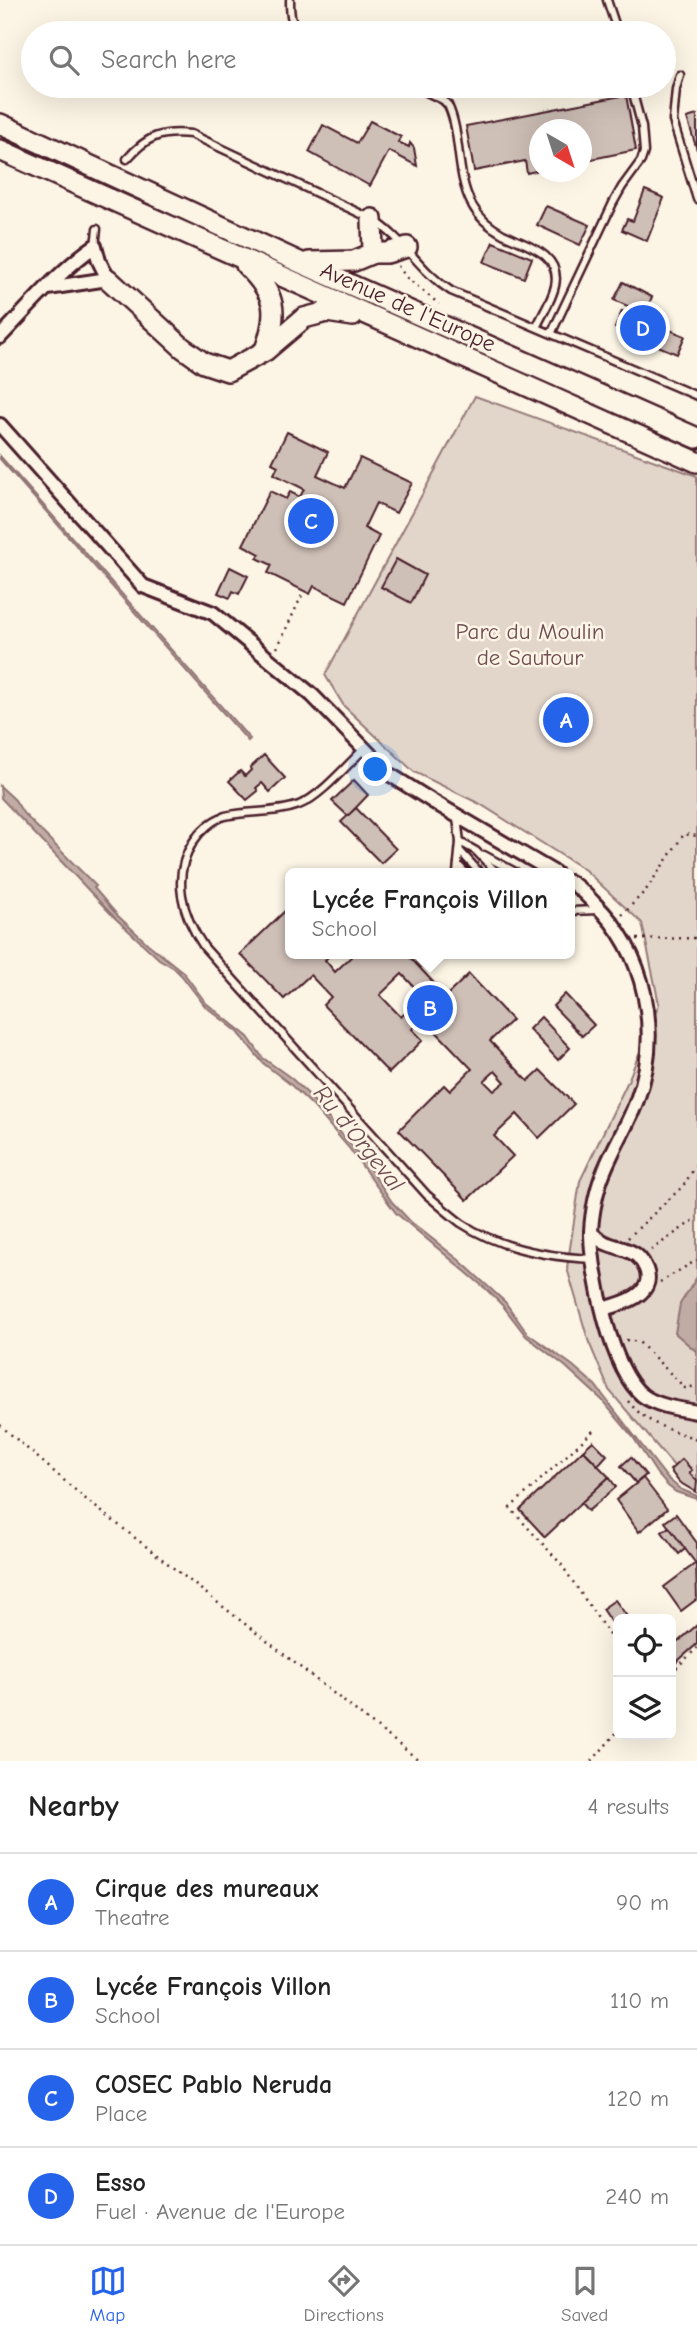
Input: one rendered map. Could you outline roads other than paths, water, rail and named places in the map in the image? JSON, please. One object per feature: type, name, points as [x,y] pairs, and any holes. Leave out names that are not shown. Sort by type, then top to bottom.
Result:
[{"type":"main road","name":"Avenue de l'Europe","points":[[0,124],[299,262],[697,438]]},
{"type":"main road","name":"Avenue de l'Europe","points":[[0,150],[697,462]]},
{"type":"main road","points":[[372,219],[373,253]]},
{"type":"main road","points":[[299,262],[354,261],[373,253],[387,253],[407,247]]},
{"type":"main road","points":[[239,258],[262,281],[272,301],[273,328],[265,351]]},
{"type":"main road","points":[[108,279],[183,348],[204,363],[228,371],[265,351],[304,318],[327,312],[368,316]]},
{"type":"street","points":[[0,337],[48,288],[96,246],[99,261],[108,279],[48,288]]},
{"type":"street","points":[[0,425],[143,586],[213,613],[312,695],[389,774],[546,868]]},
{"type":"street","points":[[575,886],[601,909],[624,939],[640,975],[648,1016],[649,1052],[638,1099],[599,1183],[591,1233],[603,1309],[631,1384],[643,1396],[659,1404],[697,1412]]},
{"type":"street","points":[[591,1233],[603,1243],[631,1252],[640,1258],[647,1271],[647,1284],[639,1295],[627,1303],[603,1309]]},
{"type":"lane","points":[[290,0],[292,21]]},
{"type":"lane","points":[[607,0],[614,21]]},
{"type":"lane","points":[[676,89],[680,75]]},
{"type":"lane","points":[[439,98],[448,105],[463,183],[480,217],[502,233],[541,251],[554,269],[555,288],[537,326]]},
{"type":"lane","points":[[552,332],[613,203],[641,161],[644,145],[634,98]]},
{"type":"lane","points":[[675,98],[673,121],[697,199]]},
{"type":"lane","points":[[127,159],[148,140],[162,133],[191,134],[389,229],[428,274],[451,291],[697,396]]},
{"type":"lane","points":[[96,246],[97,229]]},
{"type":"lane","points":[[364,750],[302,804],[276,812],[223,817],[198,835],[184,856],[180,878],[181,896],[194,933],[427,1195],[463,1224],[493,1240],[563,1258],[594,1259]]},
{"type":"lane","points":[[457,816],[460,842],[458,868]]},
{"type":"lane","points":[[460,842],[508,868]]},
{"type":"lane","points":[[460,851],[475,868]]},
{"type":"lane","points":[[476,851],[492,868]]},
{"type":"lane","points":[[458,865],[461,868]]},
{"type":"lane","points":[[575,911],[601,909]]},
{"type":"place","name":"Esso","points":[[643,328]]},
{"type":"place","name":"COSEC Pablo Neruda","points":[[311,521]]},
{"type":"place","name":"Cirque des mureaux","points":[[566,720]]},
{"type":"place","name":"Lycée François Villon","points":[[430,1008]]},
{"type":"park label","name":"Parc du Moulin de Sautour","points":[[530,644]]},
{"type":"water label","name":"Ru d'Orgeval","points":[[359,1138]]}]
